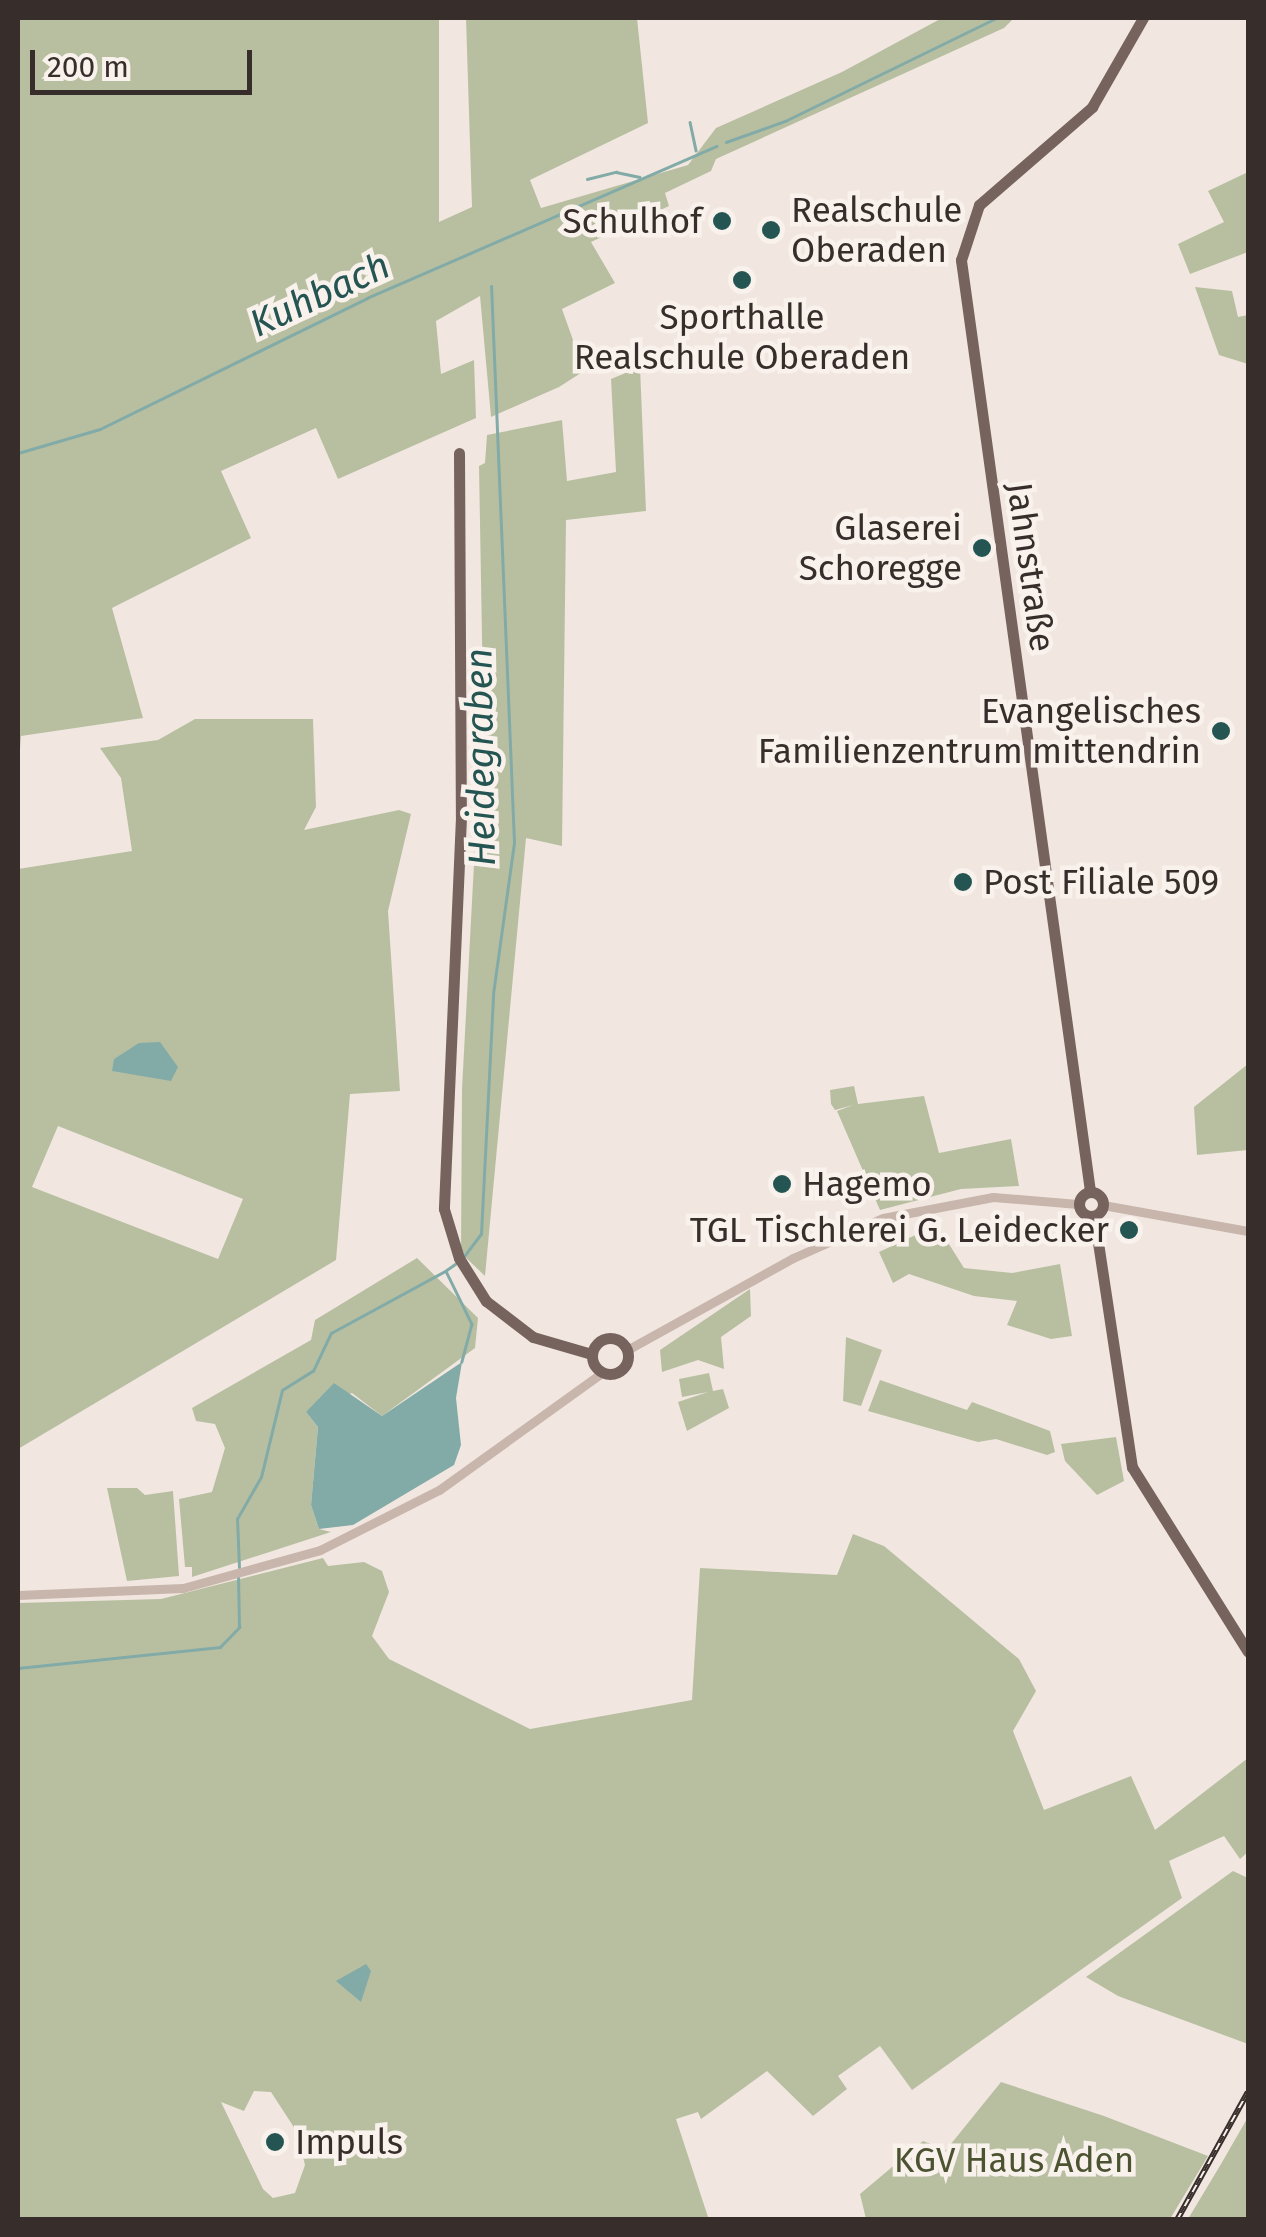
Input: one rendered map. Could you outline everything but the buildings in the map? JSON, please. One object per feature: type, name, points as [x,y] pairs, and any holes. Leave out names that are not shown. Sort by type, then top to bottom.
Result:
[{"type":"main road","name":"Jahnstraße","points":[[1090,1192],[961,260],[979,205],[1092,106],[1143,18]]},
{"type":"main road","points":[[459,453],[461,817],[442,1175],[454,1245],[465,1270],[513,1326],[550,1345],[591,1354],[602,1373],[620,1371],[628,1350],[606,1338],[591,1354]]},
{"type":"main road","points":[[1094,1216],[1103,1205],[1090,1192],[1078,1204],[1094,1216],[1132,1468],[1248,1652]]},
{"type":"street","points":[[628,1350],[794,1258],[893,1215],[993,1197],[1078,1204]]},
{"type":"street","points":[[1103,1205],[1248,1231]]},
{"type":"street","points":[[18,1596],[136,1593],[238,1577],[320,1550],[406,1509],[602,1373]]},
{"type":"green space","points":[[18,18],[439,18],[439,222],[472,207],[466,18],[637,18],[648,123],[530,180],[541,208],[688,165],[716,128],[842,72],[942,18],[1014,18],[1004,28],[716,159],[711,171],[665,193],[669,206],[591,242],[615,283],[562,309],[584,371],[559,387],[491,417],[480,296],[436,321],[441,374],[474,360],[476,418],[338,479],[316,428],[221,471],[251,538],[112,608],[143,718],[21,736],[18,776]]},
{"type":"green space","points":[[1248,172],[1248,252],[1190,274],[1178,244],[1224,222],[1208,191]]},
{"type":"green space","points":[[1195,287],[1232,291],[1238,317],[1248,315],[1248,364],[1219,355]]},
{"type":"green space","points":[[640,367],[646,511],[566,520],[562,846],[526,838],[485,1276],[461,1253],[462,1089],[483,695],[479,466],[485,463],[487,435],[562,420],[567,481],[616,472],[611,379]]},
{"type":"green space","points":[[195,719],[313,719],[316,807],[304,830],[399,810],[411,814],[388,911],[400,1091],[350,1094],[336,1260],[18,1449],[18,869],[132,851],[121,778],[100,748],[158,740]],"holes":[[[58,1126],[243,1199],[218,1259],[32,1187]]]},
{"type":"green space","points":[[1248,1064],[1248,1150],[1197,1155],[1194,1107]]},
{"type":"green space","points":[[854,1086],[858,1104],[924,1096],[939,1153],[1011,1139],[1019,1186],[961,1189],[880,1210],[837,1111],[853,1105],[835,1110],[831,1104],[830,1090]]},
{"type":"green space","points":[[937,1225],[964,1268],[1012,1273],[1060,1264],[1072,1336],[1051,1339],[1007,1325],[1017,1301],[974,1296],[909,1274],[893,1283],[879,1252]]},
{"type":"green space","points":[[417,1258],[478,1318],[475,1348],[382,1416],[352,1393],[306,1412],[318,1427],[311,1505],[319,1529],[331,1532],[192,1577],[192,1567],[185,1567],[179,1499],[212,1492],[225,1448],[215,1424],[196,1421],[192,1408],[311,1340],[315,1320]]},
{"type":"green space","points":[[750,1289],[751,1316],[721,1337],[724,1369],[698,1360],[662,1372],[660,1350]]},
{"type":"green space","points":[[846,1337],[882,1350],[861,1406],[843,1401]]},
{"type":"green space","points":[[709,1373],[713,1391],[723,1389],[729,1408],[687,1431],[678,1402],[708,1392],[682,1397],[679,1379]]},
{"type":"green space","points":[[880,1380],[967,1410],[972,1402],[1050,1431],[1055,1452],[1047,1455],[996,1439],[978,1442],[868,1411]]},
{"type":"green space","points":[[1116,1437],[1124,1481],[1097,1495],[1065,1461],[1061,1444]]},
{"type":"green space","points":[[107,1488],[137,1488],[145,1495],[173,1491],[179,1576],[127,1581]]},
{"type":"green space","points":[[853,1534],[884,1546],[1019,1659],[1036,1691],[1013,1731],[1044,1810],[1131,1776],[1155,1830],[1248,1758],[1248,1852],[1240,1859],[1224,1836],[1169,1861],[1182,1898],[912,2090],[880,2046],[838,2076],[847,2089],[813,2116],[767,2071],[701,2119],[698,2112],[676,2119],[708,2217],[18,2220],[18,1603],[161,1599],[323,1558],[328,1566],[364,1562],[382,1571],[389,1592],[372,1636],[389,1659],[530,1729],[692,1700],[700,1568],[837,1575]],"holes":[[[254,2091],[271,2092],[297,2132],[305,2165],[295,2193],[273,2198],[263,2189],[221,2102],[244,2111]]]},
{"type":"green space","points":[[1233,1871],[1248,1878],[1248,2044],[1118,1996],[1086,1977]]},
{"type":"green space","name":"KGV Haus Aden","points":[[1001,2082],[1208,2156],[1170,2219],[866,2219],[860,2194],[923,2141],[946,2150]]},
{"type":"green space","points":[[1248,2117],[1248,2219],[1188,2219],[1221,2164]]},
{"type":"water","points":[[160,1042],[178,1067],[171,1081],[112,1071],[114,1059],[139,1043]]},
{"type":"water","points":[[462,1362],[456,1398],[461,1445],[454,1465],[353,1525],[319,1529],[311,1505],[318,1427],[306,1412],[334,1383],[382,1416]]},
{"type":"water","points":[[366,1964],[371,1971],[361,2002],[336,1981]]},
{"type":"waterway","name":"Kuhbach","points":[[726,142],[785,121],[996,18]]},
{"type":"waterway","name":"Kuhbach","points":[[690,122],[696,150]]},
{"type":"waterway","name":"Kuhbach","points":[[18,453],[100,429],[367,298],[716,146]]},
{"type":"waterway","name":"Kuhbach","points":[[587,179],[616,172],[639,177]]},
{"type":"waterway","name":"Heidegraben","points":[[462,1259],[481,1234],[493,994],[514,843],[491,286]]},
{"type":"waterway","name":"Heidegraben","points":[[456,1264],[446,1271],[472,1324],[462,1362]]},
{"type":"waterway","name":"Heidegraben","points":[[239,1568],[237,1519],[261,1477],[282,1390],[313,1371],[331,1333],[445,1271]]},
{"type":"waterway","name":"Heidegraben","points":[[18,1668],[220,1647],[239,1627],[238,1576]]},
{"type":"railway","points":[[1177,2220],[1248,2092]]},
{"type":"place","name":"Schulhof","points":[[722,221]]},
{"type":"place","name":"Realschule Oberaden","points":[[771,230]]},
{"type":"place","name":"Sporthalle Realschule Oberaden","points":[[742,280]]},
{"type":"place","name":"Glaserei Schoregge","points":[[982,548]]},
{"type":"place","name":"Evangelisches Familienzentrum mittendrin","points":[[1221,731]]},
{"type":"place","name":"Post Filiale 509","points":[[963,882]]},
{"type":"place","name":"Hagemo","points":[[782,1184]]},
{"type":"place","name":"TGL Tischlerei G. Leidecker","points":[[1129,1230]]},
{"type":"place","name":"Impuls","points":[[275,2142]]}]
